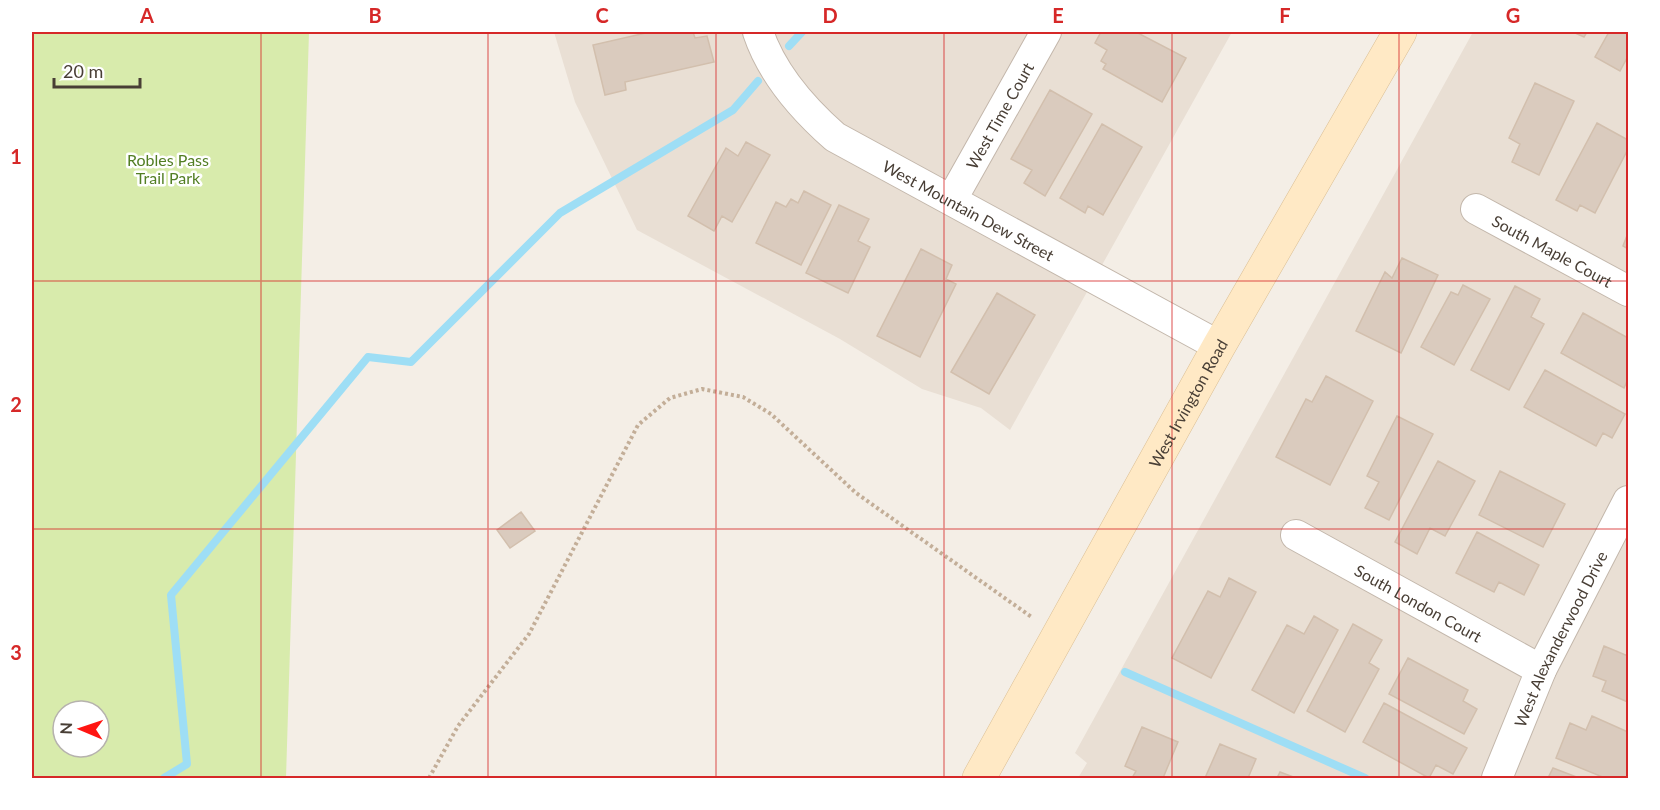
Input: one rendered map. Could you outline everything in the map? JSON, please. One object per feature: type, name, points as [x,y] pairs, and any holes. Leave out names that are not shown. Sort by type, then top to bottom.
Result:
[{"type":"main road","name":"West Irvington Road","points":[[979,778],[1219,346],[1400,32]]},
{"type":"street","name":"West Mountain Dew Street","points":[[758,32],[786,84],[806,111],[835,137],[1219,346]]},
{"type":"street","name":"West Time Court","points":[[952,199],[1046,32]]},
{"type":"street","name":"South Maple Court","points":[[1476,209],[1629,291]]},
{"type":"street","name":"West Alexanderwood Drive","points":[[1497,778],[1541,670],[1629,501]]},
{"type":"street","name":"South London Court","points":[[1296,535],[1541,670]]},
{"type":"path","points":[[429,778],[458,726],[529,634],[638,425],[670,398],[702,389],[743,397],[771,414],[856,493],[1058,636]]},
{"type":"shaded area","points":[[554,32],[1232,32],[1010,430],[981,408],[922,389],[840,339],[637,230],[575,102]]},
{"type":"shaded area","points":[[1473,32],[1628,32],[1628,778],[1078,778],[1087,763],[1075,753]]},
{"type":"green space","name":"Robles Pass Trail Park","points":[[32,32],[309,32],[286,778],[32,778]]},
{"type":"building","points":[[650,32],[693,32],[695,38],[707,36],[714,62],[625,82],[626,90],[605,95],[593,45]]},
{"type":"building","points":[[1101,32],[1136,32],[1186,58],[1162,102],[1103,69],[1106,64],[1101,61],[1107,50],[1095,43]]},
{"type":"building","points":[[1573,32],[1587,32],[1584,37]]},
{"type":"building","points":[[1609,32],[1628,32],[1628,56],[1620,71],[1595,57]]},
{"type":"building","points":[[1535,83],[1574,101],[1539,175],[1512,162],[1520,144],[1509,138]]},
{"type":"building","points":[[1050,90],[1092,114],[1045,196],[1024,183],[1032,170],[1011,159]]},
{"type":"building","points":[[1597,123],[1628,140],[1628,149],[1595,213],[1580,205],[1577,211],[1556,200]]},
{"type":"building","points":[[1102,124],[1142,147],[1103,215],[1088,206],[1085,213],[1060,198]]},
{"type":"building","points":[[746,142],[770,155],[732,222],[722,216],[714,231],[688,216],[726,148],[738,156]]},
{"type":"building","points":[[804,191],[831,205],[801,265],[756,243],[776,202],[786,207],[791,199],[798,203]]},
{"type":"building","points":[[839,205],[869,219],[858,241],[870,247],[848,293],[806,273]]},
{"type":"building","points":[[1628,233],[1628,249],[1623,246]]},
{"type":"building","points":[[921,249],[952,265],[946,279],[956,284],[920,357],[877,336]]},
{"type":"building","points":[[1402,258],[1438,275],[1401,353],[1356,331],[1385,272],[1392,278]]},
{"type":"building","points":[[1463,285],[1490,299],[1454,365],[1421,347],[1451,292],[1458,295]]},
{"type":"building","points":[[1515,286],[1540,299],[1531,317],[1544,324],[1509,390],[1471,370]]},
{"type":"building","points":[[997,293],[1035,315],[989,394],[951,372]]},
{"type":"building","points":[[1583,313],[1628,338],[1628,379],[1624,388],[1561,353]]},
{"type":"building","points":[[1545,370],[1625,414],[1612,438],[1603,433],[1596,446],[1524,407]]},
{"type":"building","points":[[1326,376],[1373,401],[1330,485],[1276,457],[1306,399],[1312,402]]},
{"type":"building","points":[[1397,416],[1433,434],[1389,520],[1365,508],[1379,482],[1367,476]]},
{"type":"building","points":[[1438,461],[1475,481],[1445,536],[1430,528],[1417,554],[1395,542]]},
{"type":"building","points":[[1500,471],[1565,504],[1543,547],[1479,515]]},
{"type":"building","points":[[521,512],[535,531],[510,548],[497,530]]},
{"type":"building","points":[[1477,532],[1539,565],[1524,595],[1499,582],[1494,592],[1456,573]]},
{"type":"building","points":[[1229,578],[1256,592],[1211,678],[1172,658],[1208,591],[1220,597]]},
{"type":"building","points":[[1314,616],[1338,630],[1294,713],[1252,690],[1287,625],[1304,634]]},
{"type":"building","points":[[1353,624],[1382,640],[1369,663],[1379,669],[1345,732],[1307,711]]},
{"type":"building","points":[[1604,646],[1628,656],[1628,702],[1602,691],[1606,681],[1593,676]]},
{"type":"building","points":[[1408,658],[1468,690],[1463,701],[1477,709],[1464,734],[1389,694]]},
{"type":"building","points":[[1384,703],[1467,748],[1453,774],[1436,765],[1429,778],[1363,742]]},
{"type":"building","points":[[1592,716],[1628,732],[1628,778],[1605,778],[1556,758],[1570,723],[1586,730]]},
{"type":"building","points":[[1142,727],[1178,742],[1163,778],[1132,778],[1136,771],[1125,766]]},
{"type":"building","points":[[1220,744],[1256,759],[1248,778],[1205,778]]},
{"type":"building","points":[[1553,768],[1579,778],[1548,778]]},
{"type":"building","points":[[1280,772],[1296,778],[1277,778]]},
{"type":"waterway","points":[[789,46],[802,32]]},
{"type":"waterway","points":[[164,778],[187,764],[171,595],[368,357],[411,362],[560,213],[733,110],[758,81]]},
{"type":"waterway","points":[[1125,672],[1365,778]]}]
